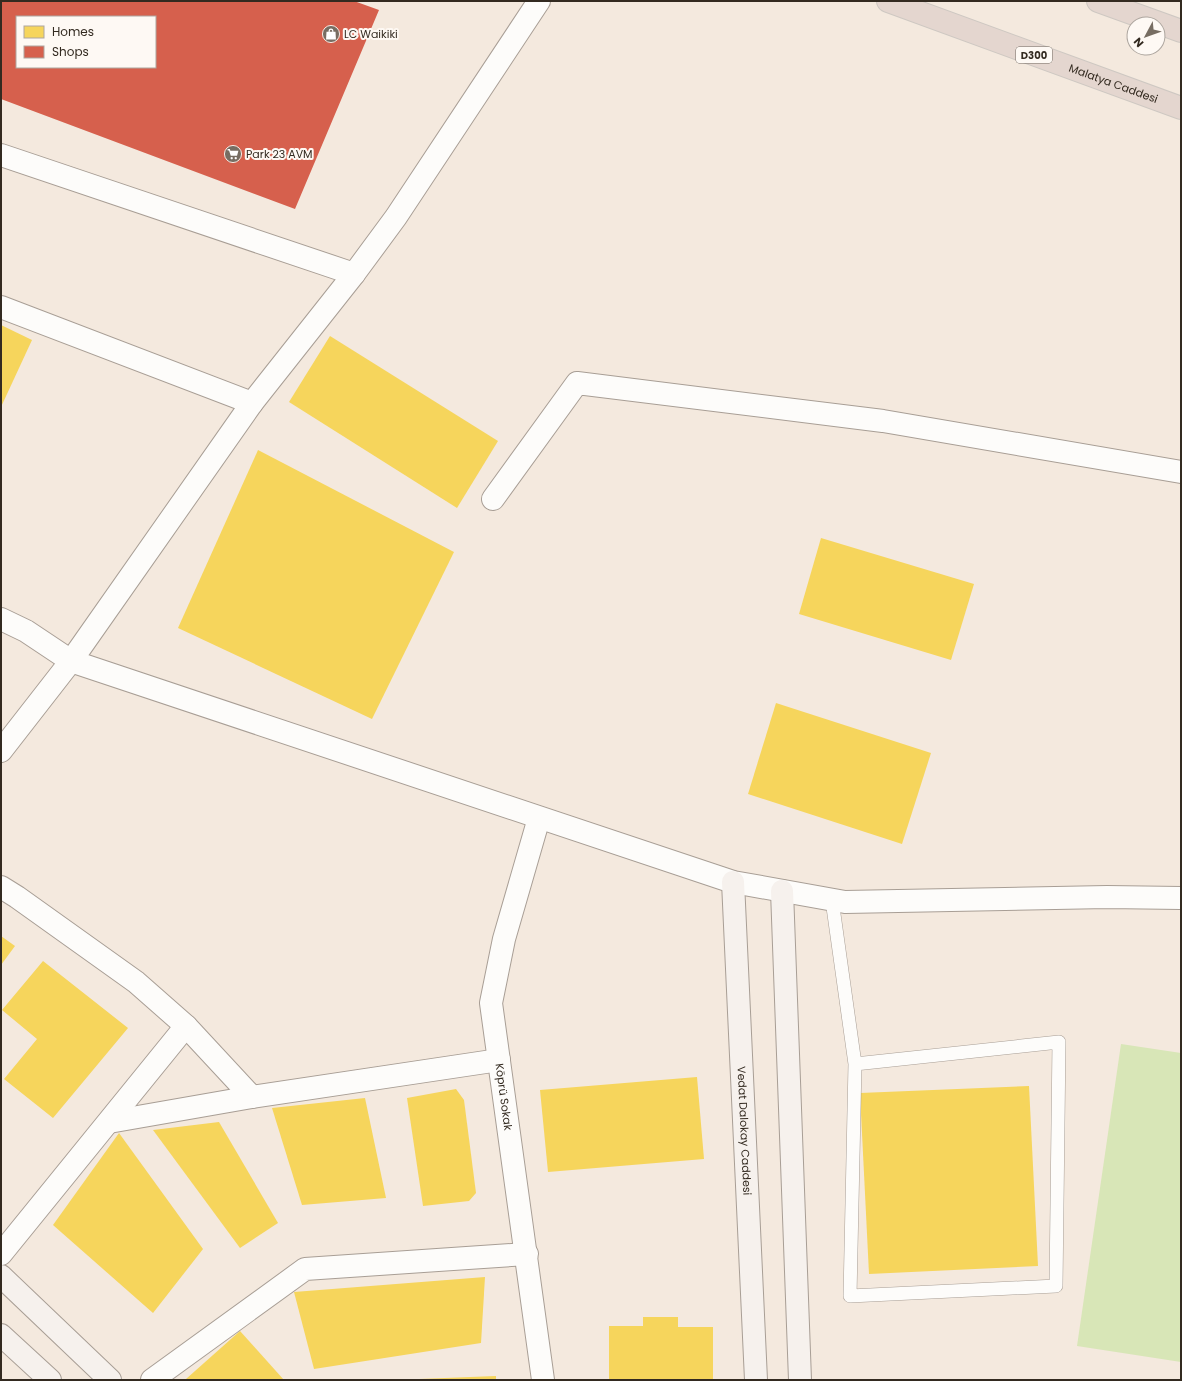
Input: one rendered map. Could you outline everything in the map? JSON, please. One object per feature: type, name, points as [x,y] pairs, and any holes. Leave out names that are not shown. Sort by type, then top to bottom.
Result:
[{"type":"highway","name":"Malatya Caddesi","points":[[888,1],[1181,108]]},
{"type":"highway","points":[[1098,1],[1181,31]]},
{"type":"main road","name":"Vedat Dalokay Caddesi","points":[[733,882],[756,1380]]},
{"type":"main road","points":[[782,891],[800,1380]]},
{"type":"main road","points":[[1,1276],[110,1380]]},
{"type":"main road","points":[[1,1335],[50,1380]]},
{"type":"street","points":[[1,751],[71,661],[252,404],[354,274],[396,217],[539,1]]},
{"type":"street","points":[[1,155],[354,274]]},
{"type":"street","points":[[1,307],[252,404]]},
{"type":"street","points":[[493,499],[578,383],[883,421],[1181,472]]},
{"type":"street","points":[[1,619],[26,631],[71,661],[733,882],[845,902],[1107,896],[1181,898]]},
{"type":"street","name":"Köprü Sokak","points":[[539,818],[504,939],[491,1003],[527,1254],[543,1380]]},
{"type":"street","points":[[1,887],[136,982],[186,1026],[252,1097]]},
{"type":"street","points":[[1,1254],[186,1026]]},
{"type":"street","points":[[109,1122],[252,1097],[499,1060]]},
{"type":"street","points":[[152,1380],[305,1269],[527,1254]]},
{"type":"lane","points":[[832,900],[855,1064],[850,1296],[1056,1286],[1059,1042],[855,1064]]},
{"type":"green space","points":[[1121,1044],[1181,1053],[1181,1362],[1077,1346]]},
{"type":"building: Homes","points":[[1,325],[32,340],[1,407]]},
{"type":"building: Homes","points":[[330,336],[498,441],[457,508],[289,402]]},
{"type":"building: Homes","points":[[258,450],[454,552],[372,719],[178,628]]},
{"type":"building: Homes","points":[[821,538],[974,584],[951,660],[799,614]]},
{"type":"building: Homes","points":[[776,703],[931,753],[902,844],[748,794]]},
{"type":"building: Homes","points":[[1,936],[15,946],[1,965]]},
{"type":"building: Homes","points":[[43,961],[128,1028],[53,1118],[4,1079],[37,1039],[2,1010]]},
{"type":"building: Homes","points":[[697,1077],[704,1159],[548,1172],[540,1090]]},
{"type":"building: Homes","points":[[1029,1086],[1038,1266],[869,1274],[860,1093]]},
{"type":"building: Homes","points":[[456,1089],[464,1100],[476,1193],[469,1201],[423,1206],[407,1098]]},
{"type":"building: Homes","points":[[365,1098],[386,1198],[302,1205],[272,1108]]},
{"type":"building: Homes","points":[[219,1122],[278,1223],[240,1248],[153,1130]]},
{"type":"building: Homes","points":[[119,1133],[203,1249],[153,1313],[53,1225]]},
{"type":"building: Homes","points":[[485,1277],[481,1343],[314,1369],[294,1292]]},
{"type":"building: Homes","points":[[643,1317],[678,1317],[678,1327],[713,1327],[713,1380],[609,1380],[609,1326],[643,1326]]},
{"type":"building: Homes","points":[[240,1331],[284,1380],[186,1380],[186,1379]]},
{"type":"building: Homes","points":[[496,1376],[496,1380],[419,1380],[419,1379]]},
{"type":"building: Shops","name":"Park 23 AVM","points":[[1,1],[354,1],[379,10],[295,209],[1,99]]},
{"type":"place","name":"LC Waikiki","points":[[331,34]]},
{"type":"place","name":"Park 23 AVM","points":[[233,154]]}]
